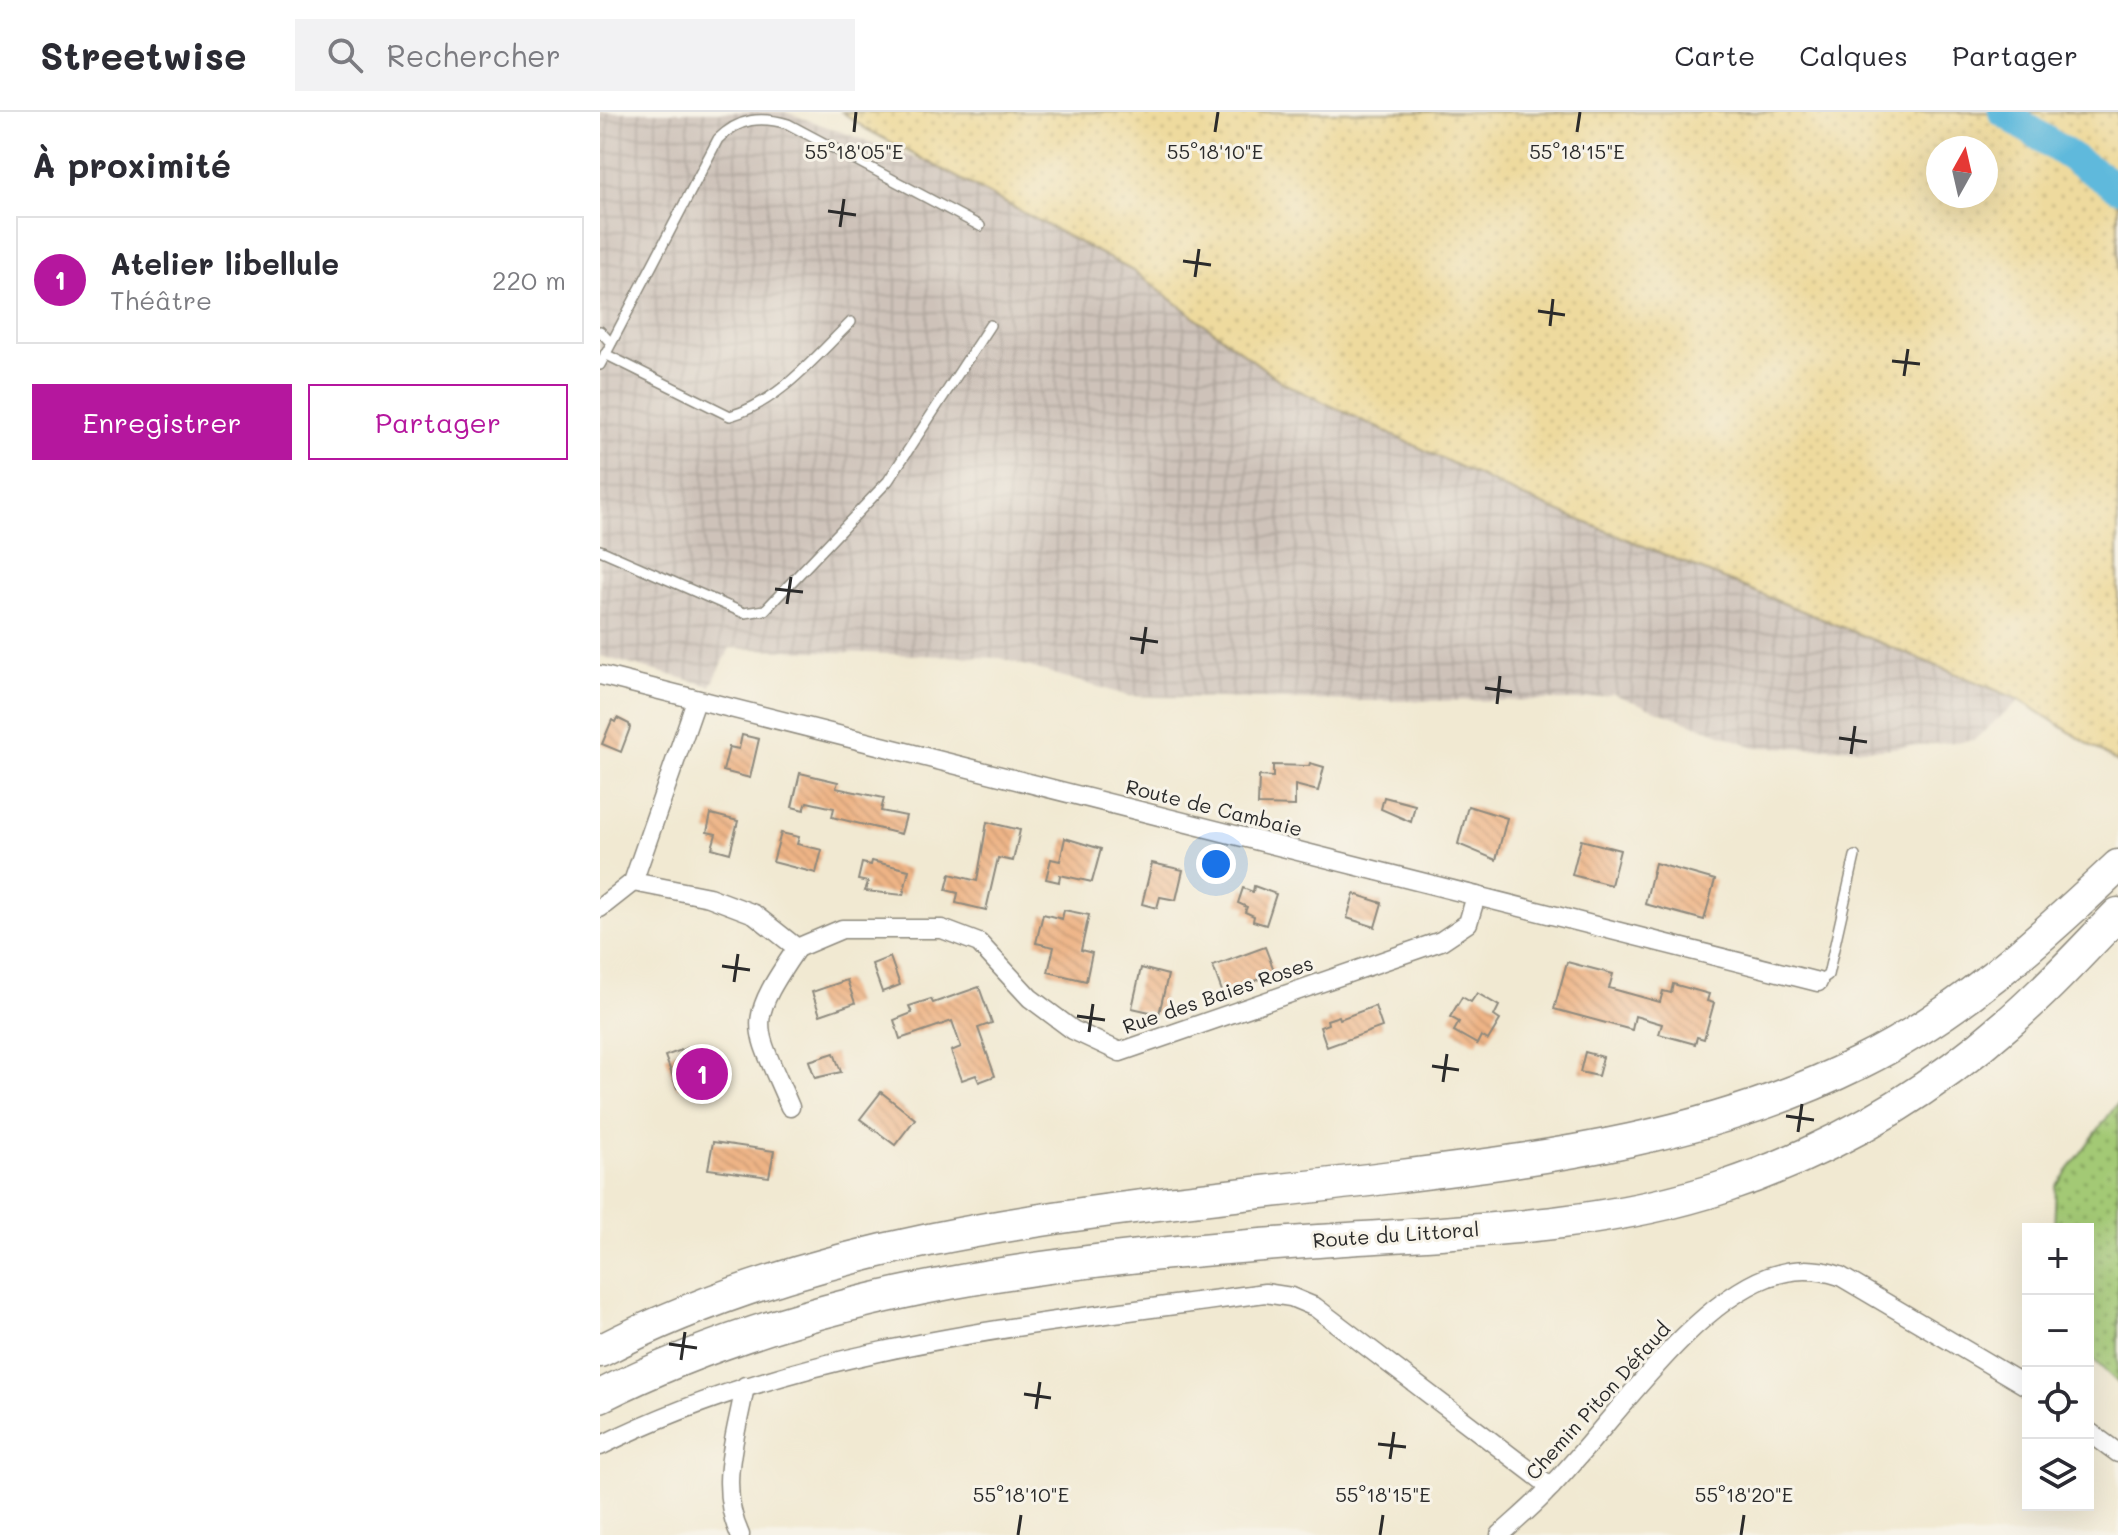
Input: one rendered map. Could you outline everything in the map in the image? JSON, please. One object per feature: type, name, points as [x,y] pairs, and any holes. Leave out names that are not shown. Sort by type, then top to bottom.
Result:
[{"type":"highway","points":[[600,1351],[651,1325],[725,1295],[869,1252],[1029,1221],[1538,1159],[1662,1135],[1729,1117],[1861,1063],[1942,1015],[2023,956],[2118,866]]},
{"type":"highway","name":"Route du Littoral","points":[[600,1396],[677,1361],[783,1324],[896,1293],[963,1279],[1127,1257],[1507,1228],[1635,1210],[1722,1188],[1804,1155],[1919,1093],[2008,1024],[2118,914]]},
{"type":"street","name":"Route de Cambaie","points":[[600,675],[1818,982]]},
{"type":"street","points":[[600,908],[633,882],[696,701]]},
{"type":"street","points":[[633,882],[709,897],[754,914],[797,948],[765,994],[756,1028],[790,1107]]},
{"type":"street","name":"Rue des Baies Roses","points":[[797,948],[842,929],[942,929],[979,943],[1030,998],[1073,1030],[1120,1052],[1441,941],[1468,923],[1476,896]]},
{"type":"street","name":"Chemin Piton Défaud","points":[[1500,1535],[1551,1487],[1676,1345],[1734,1296],[1767,1278],[1796,1270],[1818,1269],[1864,1288],[2022,1383]]},
{"type":"street","points":[[600,1446],[662,1415],[745,1386],[938,1338],[1265,1293],[1315,1307],[1551,1487]]},
{"type":"street","points":[[740,1535],[730,1512],[726,1491],[745,1386]]},
{"type":"street","points":[[2094,1435],[2118,1453]]},
{"type":"lane","points":[[600,365],[718,139],[729,128],[750,119],[769,118],[788,124],[980,226]]},
{"type":"lane","points":[[605,354],[730,416],[753,409],[780,389],[851,322]]},
{"type":"lane","points":[[600,550],[744,613],[765,610],[888,481],[990,325]]},
{"type":"lane","points":[[600,331],[611,343]]},
{"type":"lane","points":[[1818,982],[1828,975],[1855,856]]},
{"type":"shaded area","points":[[600,112],[785,112],[932,164],[1135,272],[1283,383],[1521,496],[2020,700],[1974,740],[1881,749],[1755,747],[1613,694],[1580,700],[1355,701],[1129,696],[1000,658],[730,648],[711,686],[600,656]]},
{"type":"green space","points":[[2118,1103],[2118,1383],[2094,1360],[2094,1223],[2054,1223],[2056,1186]]},
{"type":"sand","points":[[842,112],[2118,112],[2118,763],[2020,700],[1521,496],[1283,383],[1135,272],[866,129]]},
{"type":"building","points":[[617,718],[629,724],[630,728],[621,752],[602,744],[612,720],[615,722]]},
{"type":"building","points":[[742,735],[759,739],[750,778],[723,771],[729,747],[739,749]]},
{"type":"building","points":[[1310,763],[1324,767],[1318,791],[1295,785],[1295,806],[1258,805],[1259,776],[1273,777],[1273,765],[1309,766]]},
{"type":"building","points":[[800,773],[838,782],[836,788],[884,798],[881,811],[906,816],[901,834],[832,817],[834,808],[807,802],[804,810],[792,807]]},
{"type":"building","points":[[1384,797],[1415,805],[1411,822],[1381,809]]},
{"type":"building","points":[[1468,806],[1507,818],[1496,860],[1458,844]]},
{"type":"building","points":[[711,814],[738,821],[730,853],[712,848],[716,834],[707,832]]},
{"type":"building","points":[[987,822],[1020,830],[1013,861],[998,858],[986,910],[956,903],[958,893],[946,890],[950,874],[977,881]]},
{"type":"building","points":[[781,833],[799,837],[797,844],[822,850],[816,873],[773,862]]},
{"type":"building","points":[[1065,838],[1101,849],[1092,882],[1060,875],[1059,882],[1046,879],[1051,859],[1060,861]]},
{"type":"building","points":[[1581,840],[1620,850],[1611,885],[1572,875]]},
{"type":"building","points":[[872,861],[909,870],[903,895],[865,891],[868,882],[858,880],[862,863],[871,865]]},
{"type":"building","points":[[1152,863],[1183,870],[1176,900],[1160,897],[1157,908],[1142,904]]},
{"type":"building","points":[[1655,863],[1715,880],[1704,920],[1645,904]]},
{"type":"building","points":[[1254,886],[1276,894],[1266,925],[1253,921],[1254,916],[1245,912],[1247,907],[1238,903],[1243,888],[1253,892]]},
{"type":"building","points":[[1354,894],[1382,903],[1375,927],[1347,918]]},
{"type":"building","points":[[1064,910],[1089,915],[1081,950],[1092,953],[1086,981],[1048,972],[1054,947],[1036,943],[1043,914],[1062,919]]},
{"type":"building","points":[[1265,947],[1275,973],[1223,994],[1213,966]]},
{"type":"building","points":[[890,957],[900,985],[882,992],[872,964]]},
{"type":"building","points":[[1567,962],[1613,974],[1609,988],[1660,1002],[1663,991],[1671,993],[1673,984],[1709,994],[1707,1001],[1714,1003],[1704,1039],[1697,1037],[1695,1044],[1659,1034],[1662,1024],[1635,1016],[1632,1030],[1554,1009]]},
{"type":"building","points":[[1141,968],[1168,975],[1159,1014],[1132,1008]]},
{"type":"building","points":[[847,980],[855,1003],[820,1015],[812,992]]},
{"type":"building","points":[[979,987],[992,1023],[978,1028],[995,1076],[979,1082],[976,1075],[962,1080],[951,1051],[961,1047],[952,1021],[900,1039],[894,1020],[912,1013],[909,1006],[931,999],[933,1003]]},
{"type":"building","points":[[1477,993],[1499,1006],[1494,1016],[1500,1020],[1488,1040],[1481,1036],[1477,1044],[1454,1031],[1459,1022],[1450,1017],[1462,997],[1471,1002]]},
{"type":"building","points":[[1375,1006],[1382,1027],[1327,1047],[1320,1027],[1328,1024],[1327,1020],[1339,1016],[1340,1019]]},
{"type":"building","points":[[695,1045],[700,1060],[707,1057],[716,1083],[702,1088],[699,1080],[677,1088],[665,1056]]},
{"type":"building","points":[[1585,1052],[1603,1057],[1598,1076],[1580,1072]]},
{"type":"building","points":[[834,1053],[841,1072],[815,1078],[809,1061]]},
{"type":"building","points":[[881,1092],[915,1119],[895,1145],[860,1119]]},
{"type":"building","points":[[713,1142],[774,1151],[769,1177],[708,1169]]},
{"type":"waterway","points":[[2003,112],[2118,188]]},
{"type":"place","name":"Atelier libellule","points":[[702,1074]]}]
